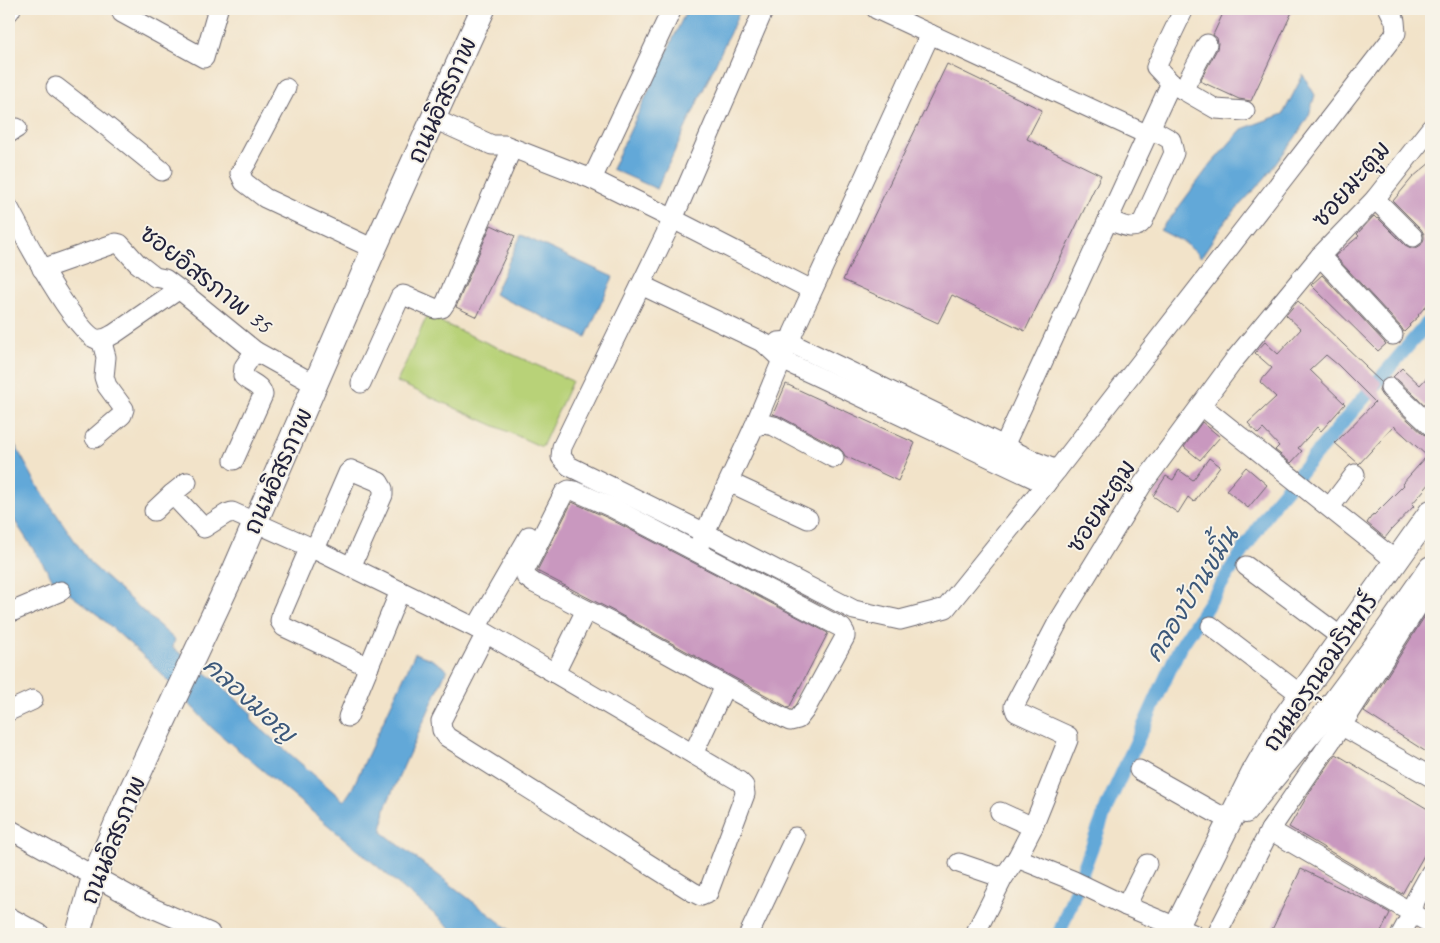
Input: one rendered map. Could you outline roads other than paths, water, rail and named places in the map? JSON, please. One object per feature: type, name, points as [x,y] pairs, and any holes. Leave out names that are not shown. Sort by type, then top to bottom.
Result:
[{"type":"main road","name":"ถนนอิสรภาพ","points":[[78,934],[146,774],[261,524],[316,385],[374,250],[442,116],[483,9]]},
{"type":"main road","points":[[261,524],[442,116],[496,9]]},
{"type":"main road","name":"ถนนอรุณอมรินทร์","points":[[1181,932],[1225,830],[1268,746],[1300,694],[1431,512]]},
{"type":"main road","points":[[1288,760],[1338,669],[1431,538]]},
{"type":"main road","name":"ถนนอรุณอมรินทร์","points":[[1225,830],[1288,760],[1333,721],[1384,635],[1431,568]]},
{"type":"main road","points":[[1268,746],[1338,669]]},
{"type":"main road","points":[[94,934],[101,880]]},
{"type":"street","points":[[122,14],[204,58],[218,9]]},
{"type":"street","points":[[592,179],[672,9]]},
{"type":"street","points":[[764,9],[673,219],[562,447],[561,457],[569,466],[705,533],[854,610],[900,620],[946,608],[1051,477],[1396,33],[1389,9]]},
{"type":"street","points":[[876,9],[1149,132],[1171,140],[1174,153],[1143,221],[1139,226],[1131,228],[1108,220]]},
{"type":"street","points":[[1184,9],[1156,67],[1177,87],[1216,109],[1245,111]]},
{"type":"street","points":[[695,552],[754,428],[812,290],[930,34]]},
{"type":"street","points":[[1004,446],[1149,132],[1207,44]]},
{"type":"street","points":[[56,87],[162,171]]},
{"type":"street","points":[[286,88],[240,173],[244,182],[266,198],[374,250]]},
{"type":"street","points":[[442,116],[496,135],[509,146],[592,179],[812,290]]},
{"type":"street","name":"ซอยมะตูม","points":[[975,934],[1003,878],[1017,858],[1033,827],[1068,740],[1068,736],[1014,710],[1014,706],[1057,624],[1142,485],[1235,359],[1320,256],[1374,199],[1431,128]]},
{"type":"street","points":[[361,384],[400,297],[406,296],[436,309],[442,308],[446,302],[509,146]]},
{"type":"street","points":[[1374,199],[1413,237]]},
{"type":"street","points":[[9,209],[42,269],[87,332],[95,338],[101,339],[114,334],[175,292],[180,291]]},
{"type":"street","name":"ซอยอิสรภาพ 35","points":[[42,269],[116,242],[155,277],[165,279],[254,351],[316,385]]},
{"type":"street","points":[[1320,256],[1393,335]]},
{"type":"street","points":[[641,285],[764,343],[782,360],[1051,477]]},
{"type":"street","points":[[95,438],[122,415],[124,411],[107,386],[104,377],[106,357],[101,339]]},
{"type":"street","points":[[764,343],[790,342],[1004,446],[1025,465]]},
{"type":"street","points":[[234,460],[263,395],[259,387],[243,376],[244,367],[254,351]]},
{"type":"street","points":[[1390,388],[1431,426]]},
{"type":"street","points":[[1202,406],[1396,561]]},
{"type":"street","points":[[754,428],[764,424],[774,426],[834,458]]},
{"type":"street","points":[[172,494],[204,528],[232,512],[313,548],[481,630],[739,780],[744,786],[745,794],[708,893],[701,896],[448,736],[442,730],[441,721],[481,630],[569,466]]},
{"type":"street","points":[[351,567],[383,495],[383,489],[379,482],[351,470],[348,472],[282,612],[280,621],[284,627],[368,667]]},
{"type":"street","points":[[1330,507],[1355,474]]},
{"type":"street","points":[[154,511],[187,482]]},
{"type":"street","points":[[729,482],[808,519]]},
{"type":"street","points":[[569,490],[613,508],[695,552],[842,628],[845,637],[805,710],[798,719],[790,721],[534,583],[524,574],[564,493],[569,490]]},
{"type":"street","points":[[1246,566],[1341,637]]},
{"type":"street","points":[[9,613],[61,591]]},
{"type":"street","points":[[348,717],[400,591]]},
{"type":"street","points":[[1217,934],[1270,830],[1333,721],[1416,609],[1431,595]]},
{"type":"street","points":[[554,673],[586,610]]},
{"type":"street","points":[[1211,626],[1300,694]]},
{"type":"street","points":[[693,754],[725,686]]},
{"type":"street","points":[[9,711],[32,700]]},
{"type":"street","points":[[1333,721],[1431,777]]},
{"type":"street","points":[[1139,770],[1225,830]]},
{"type":"street","points":[[1000,812],[1033,827]]},
{"type":"street","points":[[9,829],[148,906],[210,933]]},
{"type":"street","points":[[1270,830],[1431,924]]},
{"type":"street","points":[[749,934],[795,837]]},
{"type":"street","points":[[1017,858],[1072,880],[1181,932]]},
{"type":"street","points":[[958,863],[1003,878]]},
{"type":"street","points":[[1126,906],[1146,864]]},
{"type":"street","points":[[1401,934],[1412,914],[1415,901],[1431,872]]},
{"type":"street","points":[[9,918],[40,934]]},
{"type":"water","points":[[687,9],[741,9],[657,189],[612,169]]},
{"type":"water","points":[[1303,75],[1315,95],[1309,115],[1295,138],[1265,178],[1226,220],[1201,257],[1185,243],[1160,230],[1210,165],[1242,129],[1283,114]]},
{"type":"water","points":[[521,235],[613,277],[586,337],[494,294]]},
{"type":"water","points":[[9,434],[40,490],[90,563],[175,640],[172,647],[215,680],[251,713],[252,721],[344,801],[352,789],[415,653],[431,659],[447,669],[385,808],[382,832],[515,934],[458,934],[211,727],[149,661],[98,615],[56,584],[9,512]]},
{"type":"waterway","name":"คลองบ้านขมิ้น","points":[[1059,934],[1108,804],[1179,649],[1275,502],[1431,319]]},
{"type":"water label","name":"คลองมอญ","points":[[250,699]]}]
